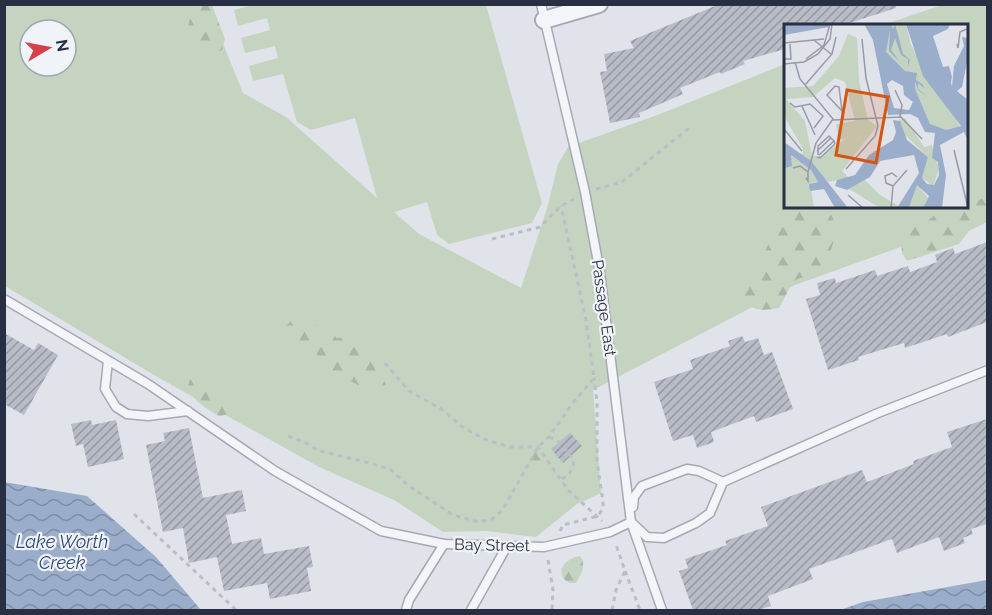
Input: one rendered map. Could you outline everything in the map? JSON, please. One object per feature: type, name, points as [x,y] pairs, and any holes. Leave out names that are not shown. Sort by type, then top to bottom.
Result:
[{"type":"street","points":[[542,12],[599,4]]},
{"type":"lane","name":"Passage East","points":[[542,12],[585,192],[600,273],[631,522],[662,610]]},
{"type":"lane","name":"Bay Street","points":[[4,299],[188,411],[275,471],[381,531],[444,544],[544,547],[610,532],[631,522]]},
{"type":"lane","points":[[108,361],[105,389],[116,407],[127,414],[148,416],[188,411]]},
{"type":"lane","points":[[723,482],[699,471],[687,470],[642,486],[634,497],[631,522],[647,537],[664,537],[696,523],[710,513],[723,482],[878,413],[987,370]]},
{"type":"lane","points":[[406,610],[409,600],[444,544]]},
{"type":"lane","points":[[471,610],[507,546]]},
{"type":"path","points":[[559,543],[557,537],[564,525],[598,516],[603,508],[597,461],[597,402],[586,320],[561,206]]},
{"type":"path","points":[[385,363],[409,391],[484,439],[510,447],[538,447]]},
{"type":"path","points":[[288,436],[319,451],[390,469],[409,486],[453,515],[478,522],[492,519],[502,511],[538,447],[549,437],[594,378]]},
{"type":"path","points":[[549,437],[559,442],[574,460],[570,473],[561,479]]},
{"type":"path","points":[[538,447],[568,490],[598,516],[610,532],[640,610]]},
{"type":"path","points":[[134,514],[236,610]]},
{"type":"path","points":[[544,547],[553,590],[552,610]]},
{"type":"path","points":[[612,610],[616,590],[625,571]]},
{"type":"green space","points":[[194,4],[212,5],[225,39],[222,50],[212,54],[199,52],[194,46],[188,29]]},
{"type":"green space","points":[[256,4],[486,5],[542,203],[532,223],[449,244],[437,235],[427,202],[394,212],[419,234],[521,288],[548,205],[558,164],[568,147],[660,114],[784,64],[784,208],[968,208],[968,24],[886,24],[942,5],[987,5],[987,216],[795,285],[593,390],[601,493],[577,504],[536,537],[486,531],[443,532],[394,500],[319,467],[159,378],[5,286],[5,5],[197,5],[213,19],[243,93],[286,117],[377,198],[355,118],[311,130],[297,122],[283,74],[253,81],[249,66],[278,58],[275,46],[245,53],[241,38],[270,30],[267,18],[238,26],[234,10]]},
{"type":"green space","points":[[987,196],[987,222],[969,231],[959,244],[907,261],[902,253],[901,242],[913,227],[924,224],[943,208],[968,208]]},
{"type":"green space","points":[[790,208],[826,208],[834,222],[832,248],[818,270],[793,283],[779,308],[756,309],[748,303],[745,297],[742,281],[757,268],[778,224]]},
{"type":"green space","points":[[291,321],[310,323],[327,330],[337,338],[356,338],[371,345],[380,354],[381,361],[377,365],[377,373],[381,374],[386,384],[381,391],[366,389],[339,375],[328,368],[318,355],[308,352],[284,334],[284,328]]},
{"type":"green space","points":[[194,375],[204,377],[216,389],[229,396],[232,407],[227,414],[219,416],[194,398],[188,387]]},
{"type":"green space","points":[[538,451],[549,472],[533,474],[528,472],[512,456],[514,452]]},
{"type":"green space","points":[[580,556],[583,563],[581,573],[576,583],[569,583],[562,575],[563,566]]},
{"type":"water","name":"Lake Worth Creek","points":[[4,482],[87,496],[156,557],[201,610],[5,610]]},
{"type":"water","points":[[987,580],[987,610],[840,610],[863,602]]},
{"type":"building","points":[[720,4],[896,4],[896,8],[846,24],[784,24],[784,49],[743,61],[745,64],[680,88],[683,94],[639,113],[640,117],[610,123],[600,72],[607,71],[604,54],[634,48],[630,41]]},
{"type":"building","points":[[987,242],[987,322],[948,337],[947,334],[905,348],[904,343],[858,357],[859,360],[828,370],[806,299],[820,295],[817,283],[835,278],[836,283],[875,270],[877,276],[908,266],[910,272],[937,262],[935,255],[953,248],[955,254]]},
{"type":"building","points":[[4,333],[34,350],[38,343],[58,355],[24,415],[4,404]]},
{"type":"building","points":[[742,336],[745,342],[758,338],[764,355],[772,352],[793,409],[756,422],[754,416],[711,432],[714,442],[697,448],[693,435],[673,441],[654,382],[693,369],[690,360],[730,346],[728,341]]},
{"type":"building","points":[[987,419],[987,524],[971,529],[973,534],[963,538],[965,543],[944,551],[939,537],[897,553],[892,539],[809,569],[813,579],[768,596],[771,606],[758,610],[693,610],[679,571],[688,568],[685,559],[727,545],[725,541],[768,526],[761,507],[862,470],[867,482],[914,464],[913,461],[952,447],[947,432]]},
{"type":"building","points":[[91,420],[92,425],[116,420],[124,459],[88,467],[83,444],[76,446],[71,424]]},
{"type":"building","points":[[189,428],[203,498],[242,490],[246,511],[226,515],[232,544],[261,538],[264,554],[309,546],[313,567],[307,568],[311,591],[270,599],[267,583],[224,591],[217,557],[189,563],[183,528],[163,532],[146,445],[165,441],[163,433]]},
{"type":"building","points":[[570,433],[582,446],[563,463],[551,449]]}]
